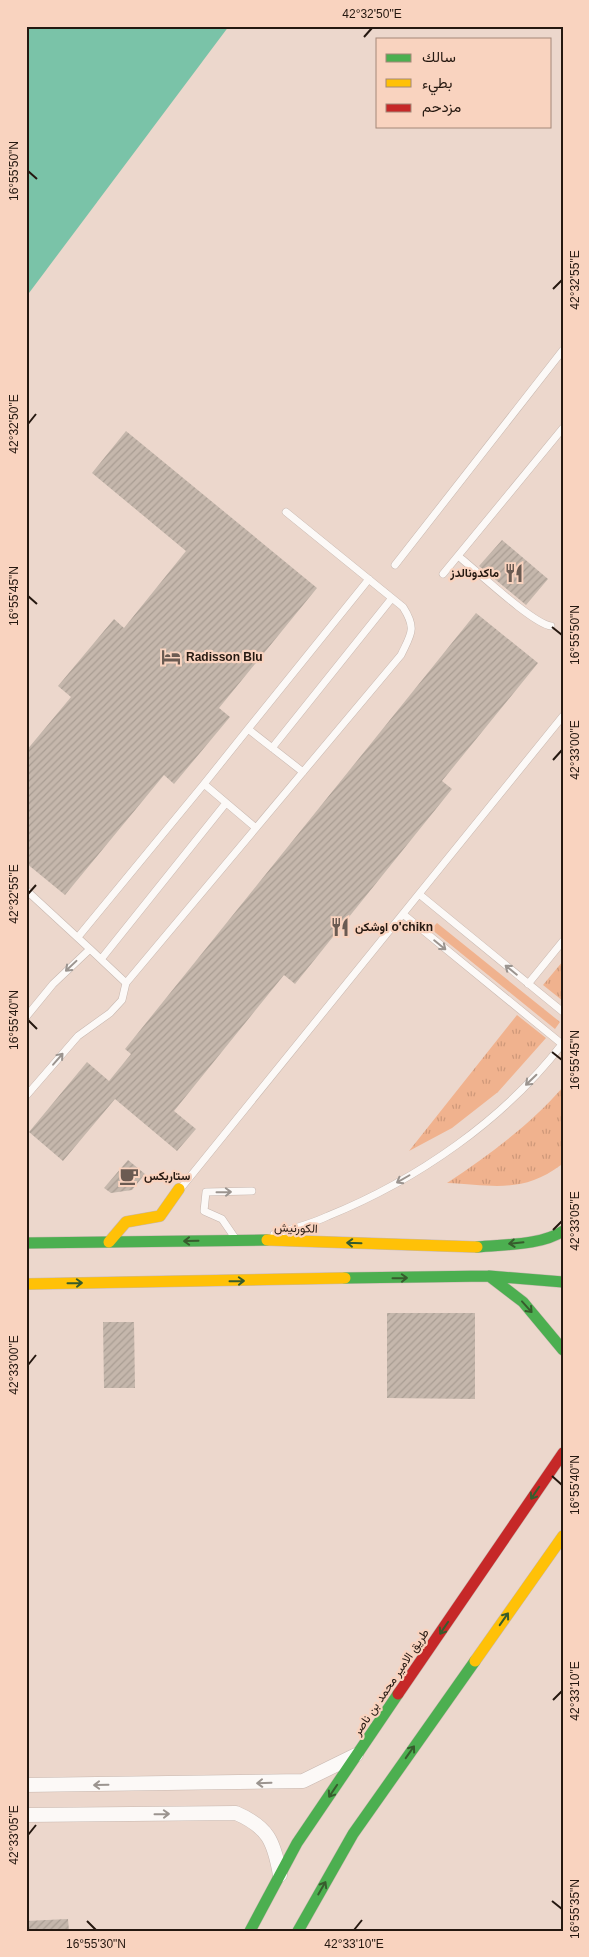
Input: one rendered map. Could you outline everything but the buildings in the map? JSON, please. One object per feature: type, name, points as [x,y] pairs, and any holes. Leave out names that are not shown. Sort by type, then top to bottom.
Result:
[{"type":"main road","points":[[109,1242],[126,1222],[160,1216],[179,1189]]},
{"type":"main road","name":"الكورنيش","points":[[26,1243],[256,1240],[470,1247],[523,1243],[563,1231]]},
{"type":"main road","points":[[489,1276],[523,1302],[560,1344],[563,1350]]},
{"type":"main road","points":[[26,1284],[489,1276],[563,1282]]},
{"type":"main road","name":"طريق الامير محمد بن ناصر","points":[[250,1931],[297,1843],[563,1453]]},
{"type":"main road","points":[[298,1931],[353,1834],[563,1536]]},
{"type":"street","points":[[26,1785],[303,1781],[358,1753]]},
{"type":"street","points":[[26,1815],[236,1813],[254,1821],[269,1836],[276,1853],[280,1875]]},
{"type":"lane","points":[[395,565],[563,350]]},
{"type":"lane","points":[[443,574],[563,428]]},
{"type":"lane","points":[[26,1096],[78,1036],[116,1007],[122,1000],[126,983],[401,655],[410,636],[412,621],[403,607],[286,512]]},
{"type":"lane","points":[[458,556],[530,615],[545,625],[551,626]]},
{"type":"lane","points":[[78,937],[369,579]]},
{"type":"lane","points":[[272,748],[392,598]]},
{"type":"lane","points":[[179,1189],[563,716]]},
{"type":"lane","points":[[248,729],[303,772]]},
{"type":"lane","points":[[204,784],[256,828]]},
{"type":"lane","points":[[102,958],[226,803]]},
{"type":"lane","points":[[26,890],[102,958],[126,983]]},
{"type":"lane","points":[[419,894],[563,1012]]},
{"type":"lane","points":[[256,1240],[328,1217],[384,1190],[442,1156],[495,1114],[547,1064],[562,1044],[403,914]]},
{"type":"lane","points":[[528,984],[563,941]]},
{"type":"lane","points":[[26,1017],[53,984],[90,949]]},
{"type":"lane","points":[[237,1240],[222,1219],[204,1211],[206,1192],[252,1192]]},
{"type":"green space","points":[[437,923],[560,1022],[555,1029],[431,929]]},
{"type":"green space","points":[[563,961],[563,1001],[543,985]]},
{"type":"green space","points":[[517,1015],[546,1038],[498,1092],[452,1128],[409,1151]]},
{"type":"green space","points":[[563,1087],[561,1165],[547,1174],[520,1184],[493,1186],[447,1183],[508,1139],[537,1114]]},
{"type":"shaded area","points":[[26,26],[229,26],[26,297]]},
{"type":"traffic: fast","points":[[477,1247],[533,1242],[554,1236],[563,1231]]},
{"type":"traffic: fast","points":[[26,1243],[267,1240]]},
{"type":"traffic: fast","points":[[489,1276],[523,1302],[563,1350]]},
{"type":"traffic: fast","points":[[345,1278],[489,1276],[563,1282]]},
{"type":"traffic: fast","points":[[298,1931],[353,1834],[475,1661]]},
{"type":"traffic: fast","points":[[250,1931],[297,1843],[398,1694]]},
{"type":"traffic: slow","points":[[109,1242],[126,1222],[160,1216],[179,1189]]},
{"type":"traffic: slow","points":[[267,1240],[477,1247]]},
{"type":"traffic: slow","points":[[26,1284],[345,1278]]},
{"type":"traffic: slow","points":[[475,1661],[563,1536]]},
{"type":"traffic: jam","points":[[398,1694],[563,1453]]},
{"type":"place","name":"ماكدونالدز","points":[[514,573]]},
{"type":"place","name":"Radisson Blu","points":[[171,657]]},
{"type":"place","name":"اوشكن o'chikn","points":[[340,927]]},
{"type":"place","name":"ستاربكس","points":[[129,1176]]}]
